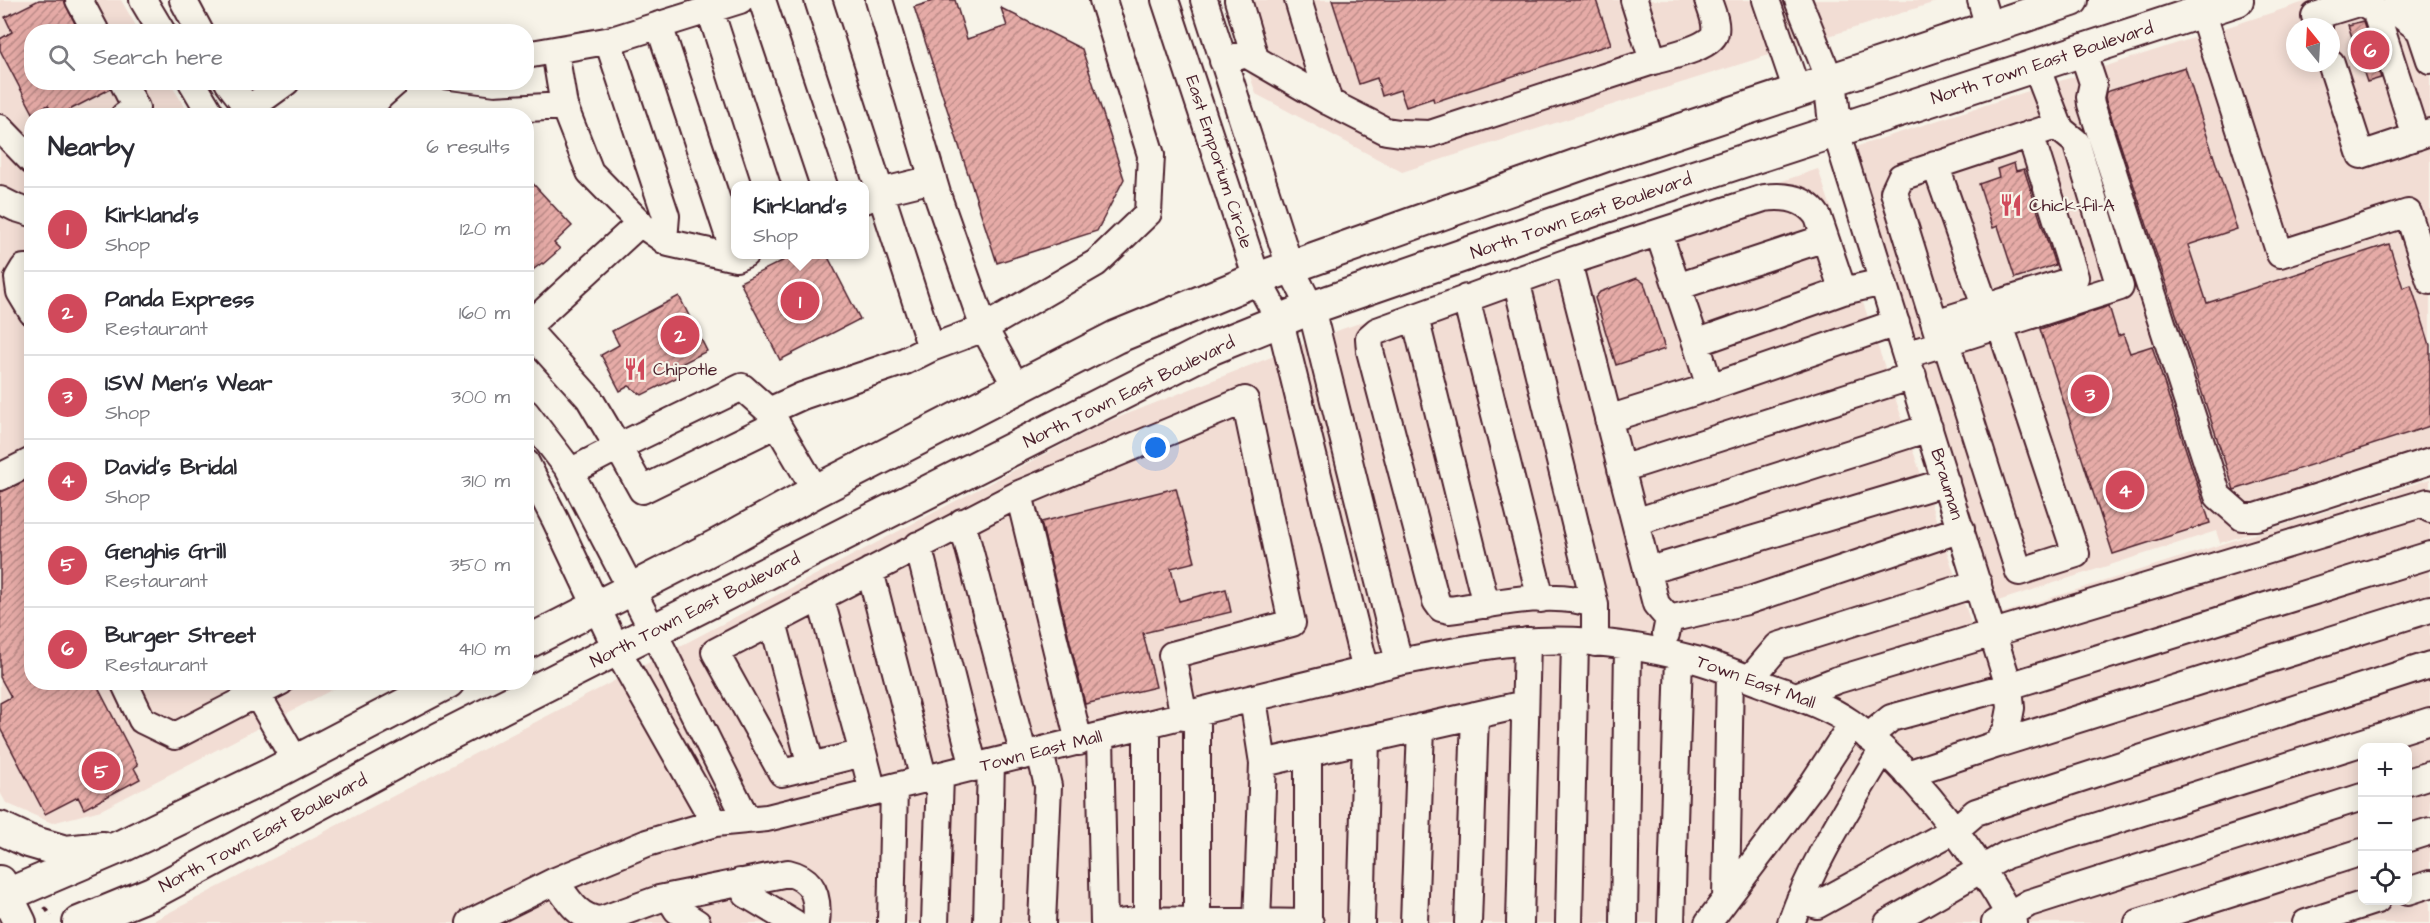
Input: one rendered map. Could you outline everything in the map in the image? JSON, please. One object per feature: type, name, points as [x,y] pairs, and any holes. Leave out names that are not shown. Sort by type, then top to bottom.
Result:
[{"type":"main road","points":[[534,639],[1116,337],[1290,267],[1830,80],[1985,13],[2072,0]]},
{"type":"main road","name":"North Town East Boulevard","points":[[65,920],[152,893],[439,739],[1212,348],[1311,309],[1620,201],[2237,0]]},
{"type":"main road","points":[[1830,80],[1836,132]]},
{"type":"main road","points":[[1797,91],[1836,132]]},
{"type":"main road","points":[[14,901],[296,762],[433,690]]},
{"type":"main road","points":[[0,828],[28,841],[66,852],[124,845]]},
{"type":"street","points":[[79,0],[92,24]]},
{"type":"street","points":[[142,0],[157,24]]},
{"type":"street","points":[[183,0],[196,24]]},
{"type":"street","points":[[534,54],[608,41],[740,0]]},
{"type":"street","points":[[762,0],[822,181]]},
{"type":"street","points":[[818,0],[868,181]]},
{"type":"street","points":[[534,337],[589,398],[642,490],[773,418],[802,396],[905,361],[931,348],[984,328],[1096,263],[1148,213],[1151,155],[1103,0]]},
{"type":"street","name":"East Emporium Circle","points":[[1165,0],[1257,279],[1280,321]]},
{"type":"street","name":"East Emporium Circle","points":[[1203,0],[1290,267],[1311,309]]},
{"type":"street","points":[[1238,0],[1255,58]]},
{"type":"street","points":[[1298,0],[1329,102]]},
{"type":"street","points":[[1634,0],[1653,61]]},
{"type":"street","points":[[1223,61],[1246,54],[1329,102],[1386,131],[1430,134],[1709,43],[1716,34],[1715,21],[1708,0]]},
{"type":"street","points":[[1766,0],[1797,91]]},
{"type":"street","points":[[1798,0],[1830,80]]},
{"type":"street","points":[[2397,0],[2402,16],[2420,30],[2430,60]]},
{"type":"street","points":[[2420,30],[2426,9],[2423,0]]},
{"type":"street","points":[[883,1],[933,179],[984,328],[1017,388]]},
{"type":"street","points":[[2313,11],[2361,2],[2375,10],[2423,134],[2361,155],[2334,72]]},
{"type":"street","points":[[710,10],[765,181]]},
{"type":"street","points":[[2202,11],[2280,254],[2419,209],[2430,282]]},
{"type":"street","points":[[659,25],[731,228]]},
{"type":"street","points":[[608,41],[666,216],[664,240]]},
{"type":"street","points":[[2082,50],[2093,83],[2091,104],[2218,496],[2242,517],[2256,517],[2430,461]]},
{"type":"street","points":[[555,51],[564,106],[590,172],[640,223],[669,243],[731,254]]},
{"type":"street","points":[[1993,316],[2120,287],[2076,142],[2059,125],[2035,64]]},
{"type":"street","points":[[127,90],[136,108]]},
{"type":"street","points":[[197,90],[207,108]]},
{"type":"street","points":[[233,90],[244,108]]},
{"type":"street","points":[[253,108],[276,90]]},
{"type":"street","points":[[413,99],[456,108]]},
{"type":"street","points":[[529,108],[564,106]]},
{"type":"street","points":[[1935,164],[1993,316],[2076,554],[2019,572],[1894,192],[1901,177],[1935,164],[2059,125]]},
{"type":"street","points":[[0,128],[24,153]]},
{"type":"street","name":"Brauman","points":[[1836,132],[2009,686],[2011,708],[2007,729],[1998,744]]},
{"type":"street","points":[[1621,469],[1910,366],[1940,337],[1993,316],[2075,277],[2030,134]]},
{"type":"street","points":[[931,348],[872,196],[933,179]]},
{"type":"street","points":[[1595,605],[1555,598],[1450,610],[1441,608],[1436,601],[1370,351],[1370,338],[1377,331],[1516,280],[1764,198],[1778,196],[1811,206],[1818,217],[1844,291]]},
{"type":"street","points":[[0,200],[24,210]]},
{"type":"street","points":[[534,321],[640,223]]},
{"type":"street","points":[[1659,234],[1710,387]]},
{"type":"street","points":[[1677,287],[1825,238]]},
{"type":"street","points":[[1568,262],[1656,604],[1669,619],[1671,923]]},
{"type":"street","points":[[24,268],[18,278],[24,297]]},
{"type":"street","points":[[1516,280],[1595,605],[1585,642],[1569,923]]},
{"type":"street","points":[[1696,343],[1844,291],[1883,282]]},
{"type":"street","points":[[1467,298],[1541,599]]},
{"type":"street","points":[[1311,309],[1399,662]]},
{"type":"street","points":[[1415,317],[1486,605]]},
{"type":"street","points":[[1280,321],[1366,671]]},
{"type":"street","points":[[1608,419],[1710,387],[1896,323]]},
{"type":"street","points":[[570,472],[742,387],[773,418],[816,491]]},
{"type":"street","points":[[863,753],[782,773],[716,652],[1019,494],[1245,400],[1292,623],[1172,655],[1190,715],[1197,921]]},
{"type":"street","points":[[534,424],[570,472],[653,631],[747,820]]},
{"type":"street","points":[[1635,522],[1929,428]]},
{"type":"street","points":[[0,477],[24,465]]},
{"type":"street","points":[[534,478],[616,650],[715,823]]},
{"type":"street","points":[[1647,571],[1946,482]]},
{"type":"street","points":[[1019,494],[1089,740],[1104,923]]},
{"type":"street","points":[[1796,696],[1838,680],[1994,635],[2428,502],[2430,509]]},
{"type":"street","points":[[962,522],[1032,754],[1048,786],[1042,923]]},
{"type":"street","points":[[1669,619],[1747,601],[1961,529]]},
{"type":"street","points":[[918,545],[983,766],[987,923]]},
{"type":"street","points":[[1708,923],[1812,785],[1891,718],[2009,686],[2430,555]]},
{"type":"street","points":[[870,571],[932,778],[935,923]]},
{"type":"street","points":[[1726,899],[1740,676],[1778,646],[1978,583]]},
{"type":"street","points":[[820,597],[863,753],[884,789],[891,923]]},
{"type":"street","points":[[1907,774],[2430,609]]},
{"type":"street","points":[[773,622],[811,766]]},
{"type":"street","points":[[1520,923],[1527,641]]},
{"type":"street","name":"Town East Mall","points":[[470,923],[500,916],[555,881],[647,843],[715,823],[766,818],[1147,726],[1399,662],[1473,648],[1527,641],[1585,642],[1670,654],[1740,676],[1830,709],[1867,737],[1907,774],[1956,829],[1984,870],[2006,920]]},
{"type":"street","points":[[1624,923],[1628,647]]},
{"type":"street","points":[[1800,899],[1817,905],[1956,829],[1976,812],[2430,665]]},
{"type":"street","points":[[128,690],[142,720],[174,736],[264,690]]},
{"type":"street","points":[[256,694],[296,762]]},
{"type":"street","points":[[1253,699],[1263,763],[1257,922]]},
{"type":"street","points":[[1263,763],[1526,704]]},
{"type":"street","points":[[1468,923],[1475,715]]},
{"type":"street","points":[[1888,923],[1984,870],[2006,855],[2430,721]]},
{"type":"street","points":[[1147,726],[1147,920]]},
{"type":"street","points":[[1414,923],[1421,727]]},
{"type":"street","points":[[1791,923],[1800,899],[1851,803],[1867,737]]},
{"type":"street","points":[[1361,923],[1366,740]]},
{"type":"street","points":[[1119,923],[1147,920],[1309,923],[1308,753]]},
{"type":"street","points":[[2412,781],[2430,775]]},
{"type":"street","points":[[2006,920],[2029,903],[2359,797]]},
{"type":"street","points":[[2412,837],[2430,831]]},
{"type":"street","points":[[2138,923],[2358,853]]},
{"type":"street","points":[[555,881],[575,909],[594,920],[602,921],[669,897],[788,873],[801,876],[812,888],[818,906],[816,923]]},
{"type":"street","points":[[740,882],[747,894],[794,923]]},
{"type":"street","points":[[2412,890],[2430,884]]},
{"type":"street","points":[[669,897],[677,910],[697,923]]},
{"type":"street","points":[[2306,923],[2362,905]]},
{"type":"path","points":[[14,901],[65,920]]},
{"type":"shaded area","points":[[0,0],[121,0],[135,24],[24,24],[24,90],[174,90],[186,108],[24,108],[24,690],[332,690],[101,810],[52,823],[6,803],[0,792]]},
{"type":"shaded area","points":[[1225,0],[1942,0],[1402,172],[1256,94]]},
{"type":"shaded area","points":[[2311,0],[2430,0],[2430,475],[2220,543],[2216,531],[1998,601],[1852,148]]},
{"type":"shaded area","points":[[1818,169],[1971,623],[2430,479],[2430,923],[149,923],[1102,424],[1342,329]]},
{"type":"building","points":[[39,0],[64,0],[75,24],[24,24],[24,90],[108,90],[73,108],[49,108],[48,105],[42,108],[30,108],[0,50],[0,39],[12,32],[5,17]]},
{"type":"building","points":[[936,0],[955,0],[967,39],[1007,26],[1001,8],[1082,49],[1124,179],[1097,231],[997,263],[914,7]]},
{"type":"building","points":[[1332,0],[1596,0],[1611,44],[1434,102],[1433,98],[1406,107],[1400,90],[1382,96],[1377,78],[1359,84]]},
{"type":"building","points":[[2363,21],[2381,78],[2367,82],[2348,25]]},
{"type":"building","points":[[2185,67],[2237,229],[2188,245],[2207,303],[2389,244],[2403,288],[2411,285],[2430,345],[2430,426],[2234,490],[2105,98],[2106,92]]},
{"type":"building","name":"Chick-fil-A","points":[[2014,163],[2016,171],[2024,169],[2055,265],[2015,278],[1998,226],[1993,228],[1979,184],[1999,177],[1997,169]]},
{"type":"building","points":[[534,185],[572,226],[554,243],[560,249],[534,269]]},
{"type":"building","points":[[786,259],[829,259],[860,319],[780,360],[740,282]]},
{"type":"building","points":[[1637,278],[1644,283],[1665,349],[1616,365],[1595,298],[1600,292]]},
{"type":"building","points":[[679,296],[707,351],[673,368],[678,377],[642,395],[629,386],[620,391],[601,355],[619,345],[612,331]]},
{"type":"building","points":[[2109,306],[2118,336],[2123,334],[2130,353],[2152,346],[2210,523],[2113,554],[2040,329]]},
{"type":"building","points":[[24,482],[24,690],[99,690],[138,765],[134,768],[140,779],[84,809],[78,797],[45,814],[0,728],[0,703],[11,697],[0,677],[0,492]]},
{"type":"building","points":[[1176,488],[1195,562],[1171,568],[1179,601],[1226,589],[1231,612],[1143,633],[1156,687],[1085,704],[1041,522]]},
{"type":"place","name":"Burger Street","points":[[2370,50]]},
{"type":"place","name":"Chick-fil-A","points":[[2011,205]]},
{"type":"place","name":"Kirkland's","points":[[800,301]]},
{"type":"place","name":"Panda Express","points":[[680,335]]},
{"type":"place","name":"Chipotle","points":[[635,369]]},
{"type":"place","name":"ISW Men's Wear","points":[[2090,394]]},
{"type":"place","name":"David's Bridal","points":[[2125,490]]},
{"type":"place","name":"Genghis Grill","points":[[101,771]]}]
